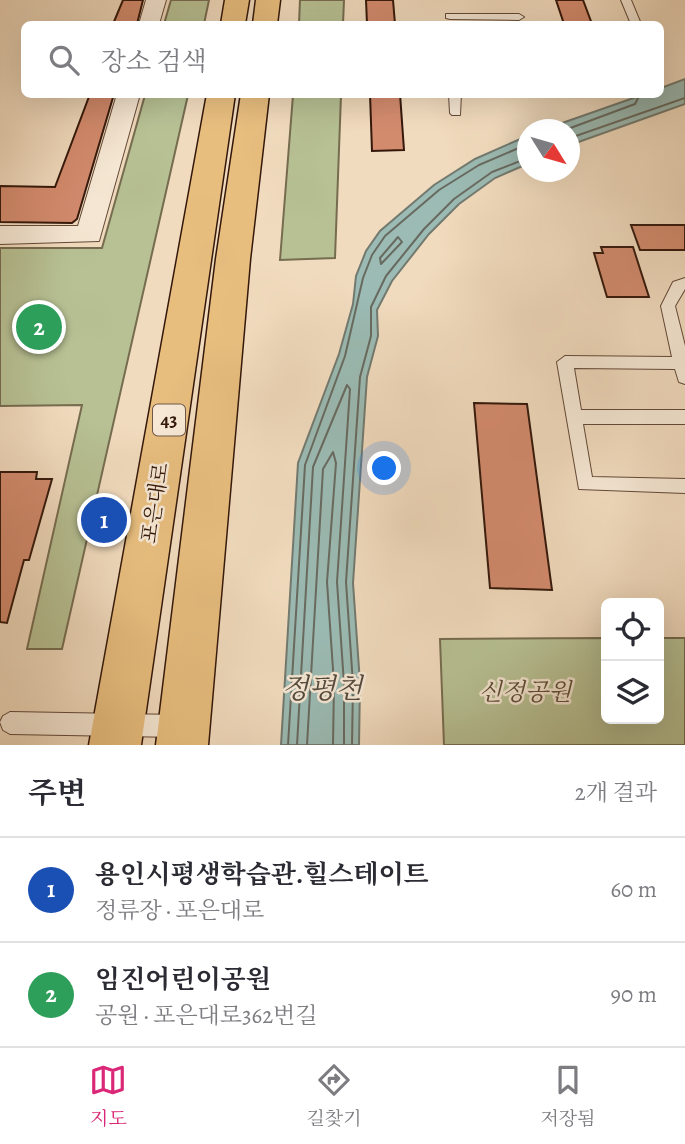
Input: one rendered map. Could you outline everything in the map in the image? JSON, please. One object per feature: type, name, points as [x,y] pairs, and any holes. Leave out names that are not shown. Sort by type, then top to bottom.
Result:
[{"type":"main road","points":[[234,21],[237,0]]},
{"type":"main road","points":[[265,21],[268,0]]},
{"type":"main road","name":"포은대로","points":[[117,734],[220,98]]},
{"type":"main road","name":"43","points":[[183,736],[233,259],[254,98]]},
{"type":"street","points":[[150,21],[156,0]]},
{"type":"street","points":[[0,235],[89,235],[128,98]]},
{"type":"lane","points":[[449,0],[451,20],[519,17]]},
{"type":"lane","points":[[626,0],[635,21]]},
{"type":"lane","points":[[455,98],[456,113]]},
{"type":"lane","points":[[685,284],[678,286],[668,306],[683,370],[565,362],[585,484],[685,486]]},
{"type":"lane","points":[[574,417],[685,418]]},
{"type":"lane","points":[[10,723],[117,734],[183,736]]},
{"type":"green space","points":[[171,0],[209,0],[205,21],[165,21]]},
{"type":"green space","points":[[300,0],[344,0],[343,21],[299,21]]},
{"type":"green space","points":[[144,98],[187,98],[62,649],[27,649],[82,405],[0,406],[0,248],[102,248]]},
{"type":"green space","points":[[293,98],[341,98],[335,258],[280,260]]},
{"type":"green space","name":"신정공원","points":[[601,638],[601,724],[664,724],[664,638],[685,638],[685,745],[444,745],[440,639]]},
{"type":"water","points":[[685,79],[685,104],[580,141],[580,119],[574,119],[633,98],[664,98],[664,87]]},
{"type":"water","name":"정평천","points":[[517,140],[517,168],[495,178],[459,204],[429,234],[392,281],[377,310],[378,336],[367,377],[353,583],[360,683],[359,745],[281,745],[298,463],[339,354],[353,304],[356,276],[366,251],[380,231],[434,185],[475,159]]},
{"type":"building","points":[[123,0],[143,0],[138,21],[114,21]]},
{"type":"building","points":[[366,0],[393,0],[395,21],[367,21]]},
{"type":"building","points":[[556,0],[583,0],[591,21],[563,21]]},
{"type":"building","points":[[88,98],[113,98],[77,219],[72,223],[0,222],[0,186],[55,187]]},
{"type":"building","points":[[370,98],[400,98],[404,150],[372,151]]},
{"type":"building","points":[[631,225],[685,225],[685,250],[640,250]]},
{"type":"building","points":[[601,247],[633,247],[649,297],[607,297],[594,253],[603,253]]},
{"type":"building","points":[[474,403],[527,404],[552,590],[490,588]]},
{"type":"building","points":[[0,472],[37,472],[36,479],[52,479],[29,560],[24,560],[7,623],[0,622]]},
{"type":"place","name":"임진어린이공원","points":[[39,327]]},
{"type":"place","name":"용인시평생학습관.힐스테이트","points":[[104,520]]}]
